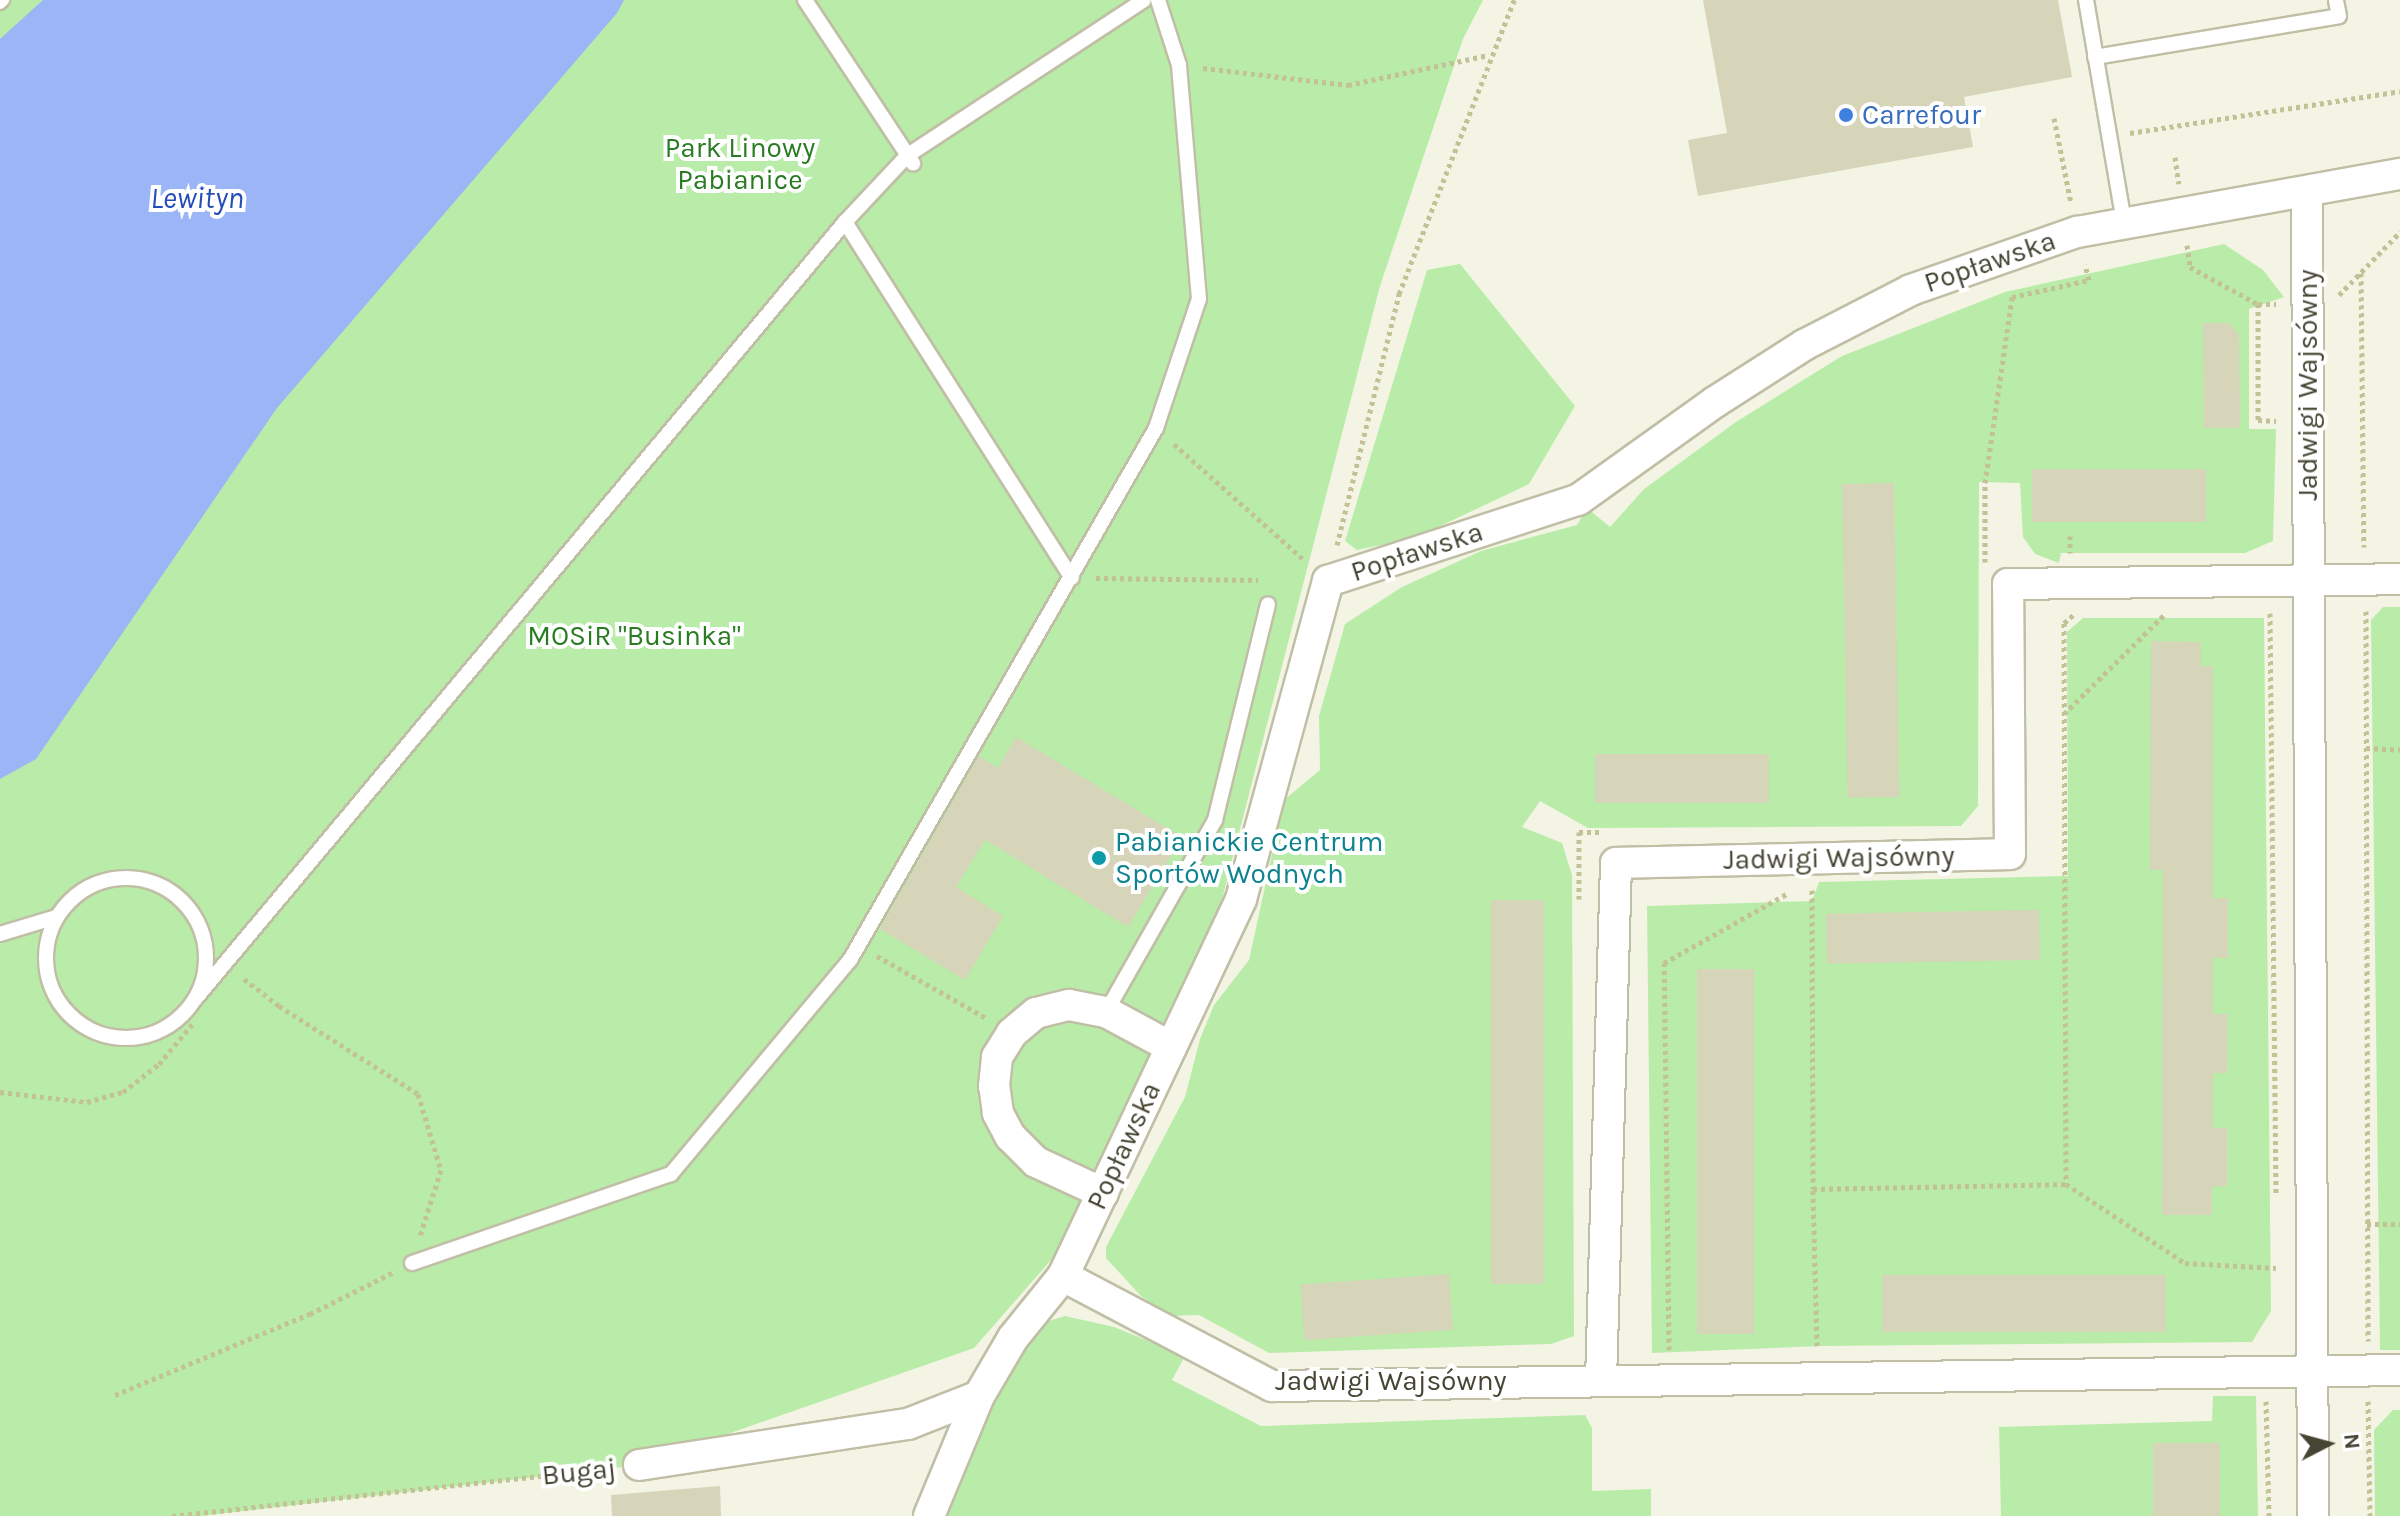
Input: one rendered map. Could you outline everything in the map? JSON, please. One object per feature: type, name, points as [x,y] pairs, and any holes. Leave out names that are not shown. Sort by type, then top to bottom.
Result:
[{"type":"street","name":"Popławska","points":[[929,1516],[979,1396],[1013,1338],[1063,1276],[1241,899],[1328,581],[1578,500],[1715,402],[1804,345],[1911,290],[2077,232],[2400,174]]},
{"type":"street","name":"Jadwigi Wajsówny","points":[[2307,191],[2313,1516]]},
{"type":"street","points":[[2308,580],[2400,579]]},
{"type":"street","name":"Jadwigi Wajsówny","points":[[1601,1381],[1616,863],[1812,869],[2010,854],[2008,584],[2308,580]]},
{"type":"street","points":[[1103,1193],[1036,1162],[1010,1136],[998,1113],[994,1086],[997,1057],[1012,1033],[1036,1013],[1069,1005],[1106,1012],[1171,1047]]},
{"type":"street","name":"Jadwigi Wajsówny","points":[[1063,1276],[1272,1386],[2400,1370]]},
{"type":"street","name":"Bugaj","points":[[639,1465],[908,1424],[979,1396]]},
{"type":"lane","points":[[805,0],[910,159]]},
{"type":"lane","points":[[196,998],[205,975],[203,937],[186,903],[166,888],[143,878],[105,881],[72,898],[56,917],[47,944],[47,972],[56,998],[75,1020],[99,1034],[127,1039],[154,1034],[178,1020],[845,222],[910,159],[1144,0]]},
{"type":"lane","points":[[412,1263],[671,1174],[858,946],[1156,428],[1199,299],[1179,65],[1158,0]]},
{"type":"lane","points":[[2086,0],[2124,222]]},
{"type":"lane","points":[[2095,57],[2339,16],[2336,0]]},
{"type":"lane","points":[[845,222],[1072,578]]},
{"type":"lane","points":[[1106,1012],[1215,820],[1268,604]]},
{"type":"lane","points":[[0,934],[56,917]]},
{"type":"path","points":[[1156,428],[1328,581],[1399,294],[1490,54],[1514,0]]},
{"type":"path","points":[[1179,65],[1348,85],[1490,54]]},
{"type":"path","points":[[2110,136],[2400,91]]},
{"type":"path","points":[[2175,157],[2190,267],[2258,304],[2331,303],[2400,232]]},
{"type":"path","points":[[2361,272],[2366,610]]},
{"type":"path","points":[[2258,304],[2258,420],[2283,421]]},
{"type":"path","points":[[1072,578],[1268,580]]},
{"type":"path","points":[[2255,581],[2255,613],[2271,613],[2276,1204]]},
{"type":"path","points":[[2063,715],[2165,613]]},
{"type":"path","points":[[2150,614],[2179,613]]},
{"type":"path","points":[[2066,1184],[2064,623],[2074,614],[2089,614]]},
{"type":"path","points":[[2366,625],[2368,1354]]},
{"type":"path","points":[[2366,748],[2397,750],[2400,742]]},
{"type":"path","points":[[1812,869],[1817,1351]]},
{"type":"path","points":[[1669,1356],[1664,963],[1812,869]]},
{"type":"path","points":[[858,946],[1012,1033]]},
{"type":"path","points":[[115,1395],[310,1314],[412,1263],[441,1170],[418,1094],[279,1006],[224,962]]},
{"type":"path","points":[[0,1092],[87,1102]]},
{"type":"path","points":[[1813,1189],[2066,1184],[2185,1263],[2276,1268]]},
{"type":"path","points":[[2367,1224],[2400,1224]]},
{"type":"path","points":[[2276,1252],[2276,1282]]},
{"type":"path","points":[[2265,1370],[2269,1516]]},
{"type":"path","points":[[2368,1397],[2370,1516]]},
{"type":"path","name":"Bugaj","points":[[172,1516],[639,1465]]},
{"type":"green space","name":"MOSiR \"Businka\"","points":[[0,0],[1483,0],[1463,39],[1380,286],[1222,899],[1079,1228],[974,1348],[639,1465],[200,1516],[0,1516]]},
{"type":"green space","points":[[2224,244],[2263,270],[2284,297],[2249,309],[2249,429],[2276,429],[2273,541],[2245,553],[2061,553],[2059,563],[2035,554],[2023,537],[2020,483],[1979,482],[1978,806],[1961,826],[1588,828],[1540,801],[1522,827],[1562,843],[1572,875],[1574,1336],[1551,1344],[1269,1353],[1199,1315],[1167,1316],[1140,1295],[1106,1258],[1106,1247],[1185,1097],[1200,1039],[1214,1005],[1249,960],[1284,800],[1320,770],[1319,716],[1345,624],[1402,587],[1481,551],[1577,525],[1587,508],[1610,527],[1644,489],[1736,422],[1842,356],[2005,292]]},
{"type":"green space","points":[[1460,264],[1575,406],[1529,484],[1415,538],[1357,550],[1345,541],[1427,270]]},
{"type":"green space","points":[[2383,607],[2400,607],[2400,1350],[2380,1350],[2371,620]]},
{"type":"green space","points":[[2083,618],[2264,618],[2271,1311],[2252,1342],[1821,1346],[1652,1353],[1647,906],[1812,901],[1819,882],[2068,876],[2067,632]]},
{"type":"green space","points":[[1065,1316],[1114,1327],[1185,1356],[1172,1380],[1261,1426],[1585,1415],[1592,1428],[1592,1491],[1651,1489],[1651,1516],[944,1516],[984,1412],[1042,1323]]},
{"type":"green space","points":[[2213,1396],[2256,1396],[2258,1516],[2001,1516],[1999,1427],[2212,1421]]},
{"type":"green space","points":[[2393,1410],[2400,1410],[2400,1516],[2375,1516],[2374,1430]]},
{"type":"water","name":"Lewityn","points":[[43,0],[624,0],[617,13],[277,408],[36,759],[0,779],[0,39]]},
{"type":"building","name":"Carrefour","points":[[1703,0],[2058,0],[2072,77],[1964,97],[1973,147],[1698,196],[1688,140],[1727,133]]},
{"type":"building","points":[[2203,323],[2229,323],[2239,335],[2240,428],[2204,428]]},
{"type":"building","points":[[2032,469],[2206,469],[2206,522],[2032,522]]},
{"type":"building","points":[[1894,483],[1899,797],[1847,798],[1842,484]]},
{"type":"building","points":[[2151,641],[2201,642],[2201,666],[2213,666],[2213,898],[2228,898],[2228,958],[2213,958],[2213,1014],[2228,1014],[2227,1073],[2213,1073],[2213,1128],[2227,1128],[2227,1186],[2212,1187],[2212,1215],[2162,1215],[2163,870],[2150,870]]},
{"type":"building","name":"Pabianickie Centrum Sportów Wodnych","points":[[1016,737],[1182,837],[1128,927],[985,840],[956,887],[1003,916],[965,980],[880,929],[979,756],[998,768]]},
{"type":"building","points":[[1595,754],[1769,754],[1769,803],[1595,803]]},
{"type":"building","points":[[1491,900],[1544,900],[1544,1284],[1491,1284]]},
{"type":"building","points":[[2039,910],[2040,960],[1827,964],[1826,914]]},
{"type":"building","points":[[1697,969],[1754,969],[1754,1334],[1697,1334]]},
{"type":"building","points":[[1449,1274],[1453,1330],[1304,1340],[1300,1284]]},
{"type":"building","points":[[1882,1275],[2166,1275],[2166,1332],[1882,1332]]},
{"type":"building","points":[[2153,1443],[2220,1443],[2220,1516],[2153,1516]]},
{"type":"building","points":[[720,1486],[721,1516],[612,1516],[611,1495]]},
{"type":"place","name":"Carrefour","points":[[1846,115]]},
{"type":"place","name":"Pabianickie Centrum Sportów Wodnych","points":[[1099,858]]},
{"type":"park label","name":"Park Linowy Pabianice","points":[[740,164]]}]
